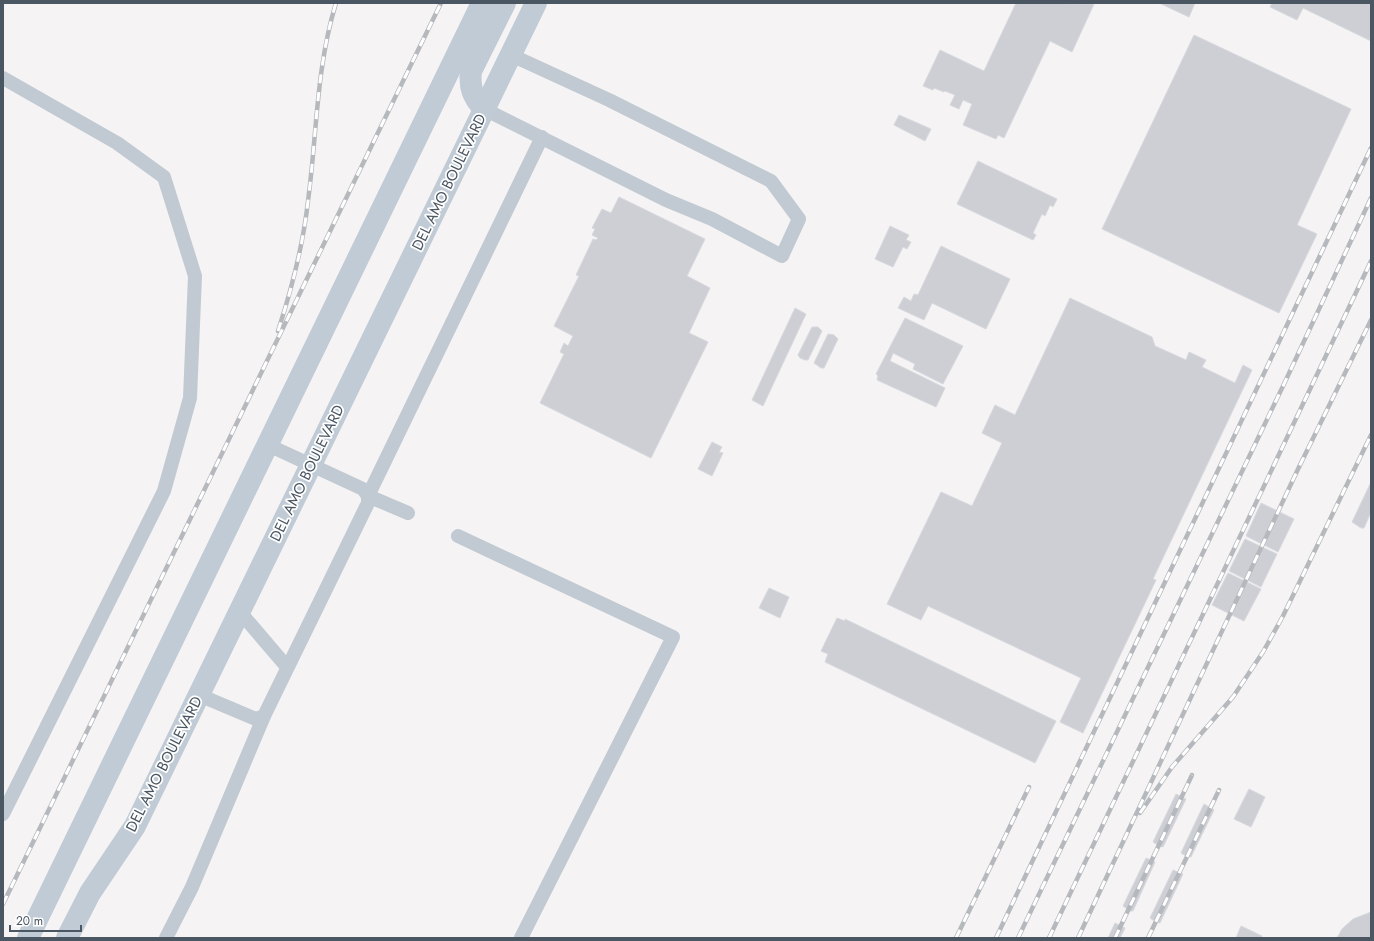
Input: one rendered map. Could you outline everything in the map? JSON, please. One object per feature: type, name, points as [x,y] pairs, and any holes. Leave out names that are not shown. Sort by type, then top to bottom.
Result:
[{"type":"main road","points":[[28,938],[482,3]]},
{"type":"main road","points":[[484,109],[472,92],[470,83],[472,71],[505,3]]},
{"type":"main road","name":"DEL AMO BOULEVARD","points":[[67,938],[90,892],[135,826],[536,3]]},
{"type":"lane","points":[[484,109],[666,200],[712,219],[782,256],[799,219],[771,181],[609,100],[511,55]]},
{"type":"lane","points":[[3,78],[117,143],[164,177],[195,276],[190,398],[164,491],[3,814]]},
{"type":"lane","points":[[166,938],[192,886],[264,716],[287,667],[368,504],[368,496],[542,137]]},
{"type":"lane","points":[[268,445],[363,489],[368,496],[408,513]]},
{"type":"lane","points":[[458,536],[673,637],[521,938]]},
{"type":"lane","points":[[240,612],[287,667]]},
{"type":"lane","points":[[199,695],[256,719],[264,716]]},
{"type":"building","points":[[1016,3],[1094,4],[1072,52],[1050,41],[1004,138],[998,135],[996,139],[963,125],[972,104],[963,100],[959,109],[950,105],[955,95],[923,86],[940,50],[984,71]]},
{"type":"building","points":[[1159,3],[1195,3],[1189,17]]},
{"type":"building","points":[[1272,3],[1371,3],[1371,41],[1303,8],[1297,20],[1270,7]]},
{"type":"building","points":[[1194,35],[1351,109],[1297,225],[1317,234],[1279,313],[1102,229]]},
{"type":"building","points":[[899,115],[931,129],[925,141],[894,125]]},
{"type":"building","points":[[978,161],[1057,199],[1053,207],[1050,205],[1045,216],[1042,214],[1033,233],[1036,235],[1033,240],[957,204]]},
{"type":"building","points":[[619,197],[705,239],[687,276],[710,288],[689,333],[708,342],[651,458],[540,403],[564,354],[560,352],[564,343],[568,346],[573,336],[554,326],[579,276],[576,275],[593,239],[596,240],[598,238],[592,235],[595,229],[592,228],[602,209],[611,213]]},
{"type":"building","points":[[890,226],[909,235],[906,240],[911,242],[907,249],[903,247],[893,267],[875,259]]},
{"type":"building","points":[[941,246],[1010,279],[986,329],[932,303],[924,320],[898,308],[904,297],[911,301],[914,294],[918,295]]},
{"type":"building","points":[[1070,298],[1152,337],[1155,346],[1186,360],[1189,352],[1206,360],[1202,367],[1235,383],[1243,365],[1252,370],[1153,579],[1156,580],[1083,733],[1060,722],[1081,678],[928,606],[921,620],[887,604],[941,492],[972,506],[1002,443],[982,433],[995,405],[1015,415]]},
{"type":"building","points":[[795,308],[806,314],[763,406],[752,400]]},
{"type":"building","points":[[905,318],[963,346],[943,384],[913,369],[915,364],[893,353],[890,361],[945,388],[936,407],[877,380],[878,376],[876,374]]},
{"type":"building","points":[[812,327],[818,327],[822,331],[808,360],[805,360],[800,358],[798,355]]},
{"type":"building","points":[[828,334],[834,335],[838,339],[824,368],[821,368],[814,363]]},
{"type":"building","points":[[712,442],[722,447],[719,452],[723,453],[712,476],[698,469]]},
{"type":"building","points":[[1371,482],[1371,512],[1364,528],[1361,528],[1352,522]]},
{"type":"building","points":[[1261,503],[1294,519],[1278,552],[1246,536]]},
{"type":"building","points":[[1245,539],[1277,554],[1261,587],[1229,571]]},
{"type":"building","points":[[1228,573],[1261,589],[1244,621],[1212,605]]},
{"type":"building","points":[[769,588],[789,597],[780,618],[759,608]]},
{"type":"building","points":[[837,618],[845,621],[845,619],[1056,721],[1035,763],[825,662],[828,654],[821,651]]},
{"type":"building","points":[[1249,789],[1265,797],[1251,827],[1234,819]]},
{"type":"building","points":[[1176,794],[1186,799],[1163,847],[1159,846],[1153,842]]},
{"type":"building","points":[[1204,804],[1214,810],[1191,857],[1186,856],[1181,853]]},
{"type":"building","points":[[1146,858],[1155,862],[1133,911],[1130,911],[1123,906]]},
{"type":"building","points":[[1173,870],[1183,874],[1160,923],[1156,922],[1150,918]]},
{"type":"building","points":[[1371,912],[1371,938],[1337,938],[1342,929],[1353,919]]},
{"type":"building","points":[[1115,923],[1125,928],[1120,938],[1108,938]]},
{"type":"building","points":[[1241,926],[1262,936],[1261,938],[1236,938]]},
{"type":"railway","points":[[278,331],[300,251],[306,218],[324,52],[336,3]]},
{"type":"railway","points":[[3,904],[441,3]]},
{"type":"railway","points":[[996,938],[1371,148]]},
{"type":"railway","points":[[1018,938],[1284,384],[1371,198]]},
{"type":"railway","points":[[1049,938],[1371,261]]},
{"type":"railway","points":[[1078,938],[1299,467],[1371,320]]},
{"type":"railway","points":[[1140,813],[1172,767],[1233,697],[1263,652],[1283,616],[1371,435]]},
{"type":"railway","points":[[1115,938],[1192,775]]},
{"type":"railway","points":[[956,938],[1029,787]]},
{"type":"railway","points":[[1148,938],[1219,790]]}]
